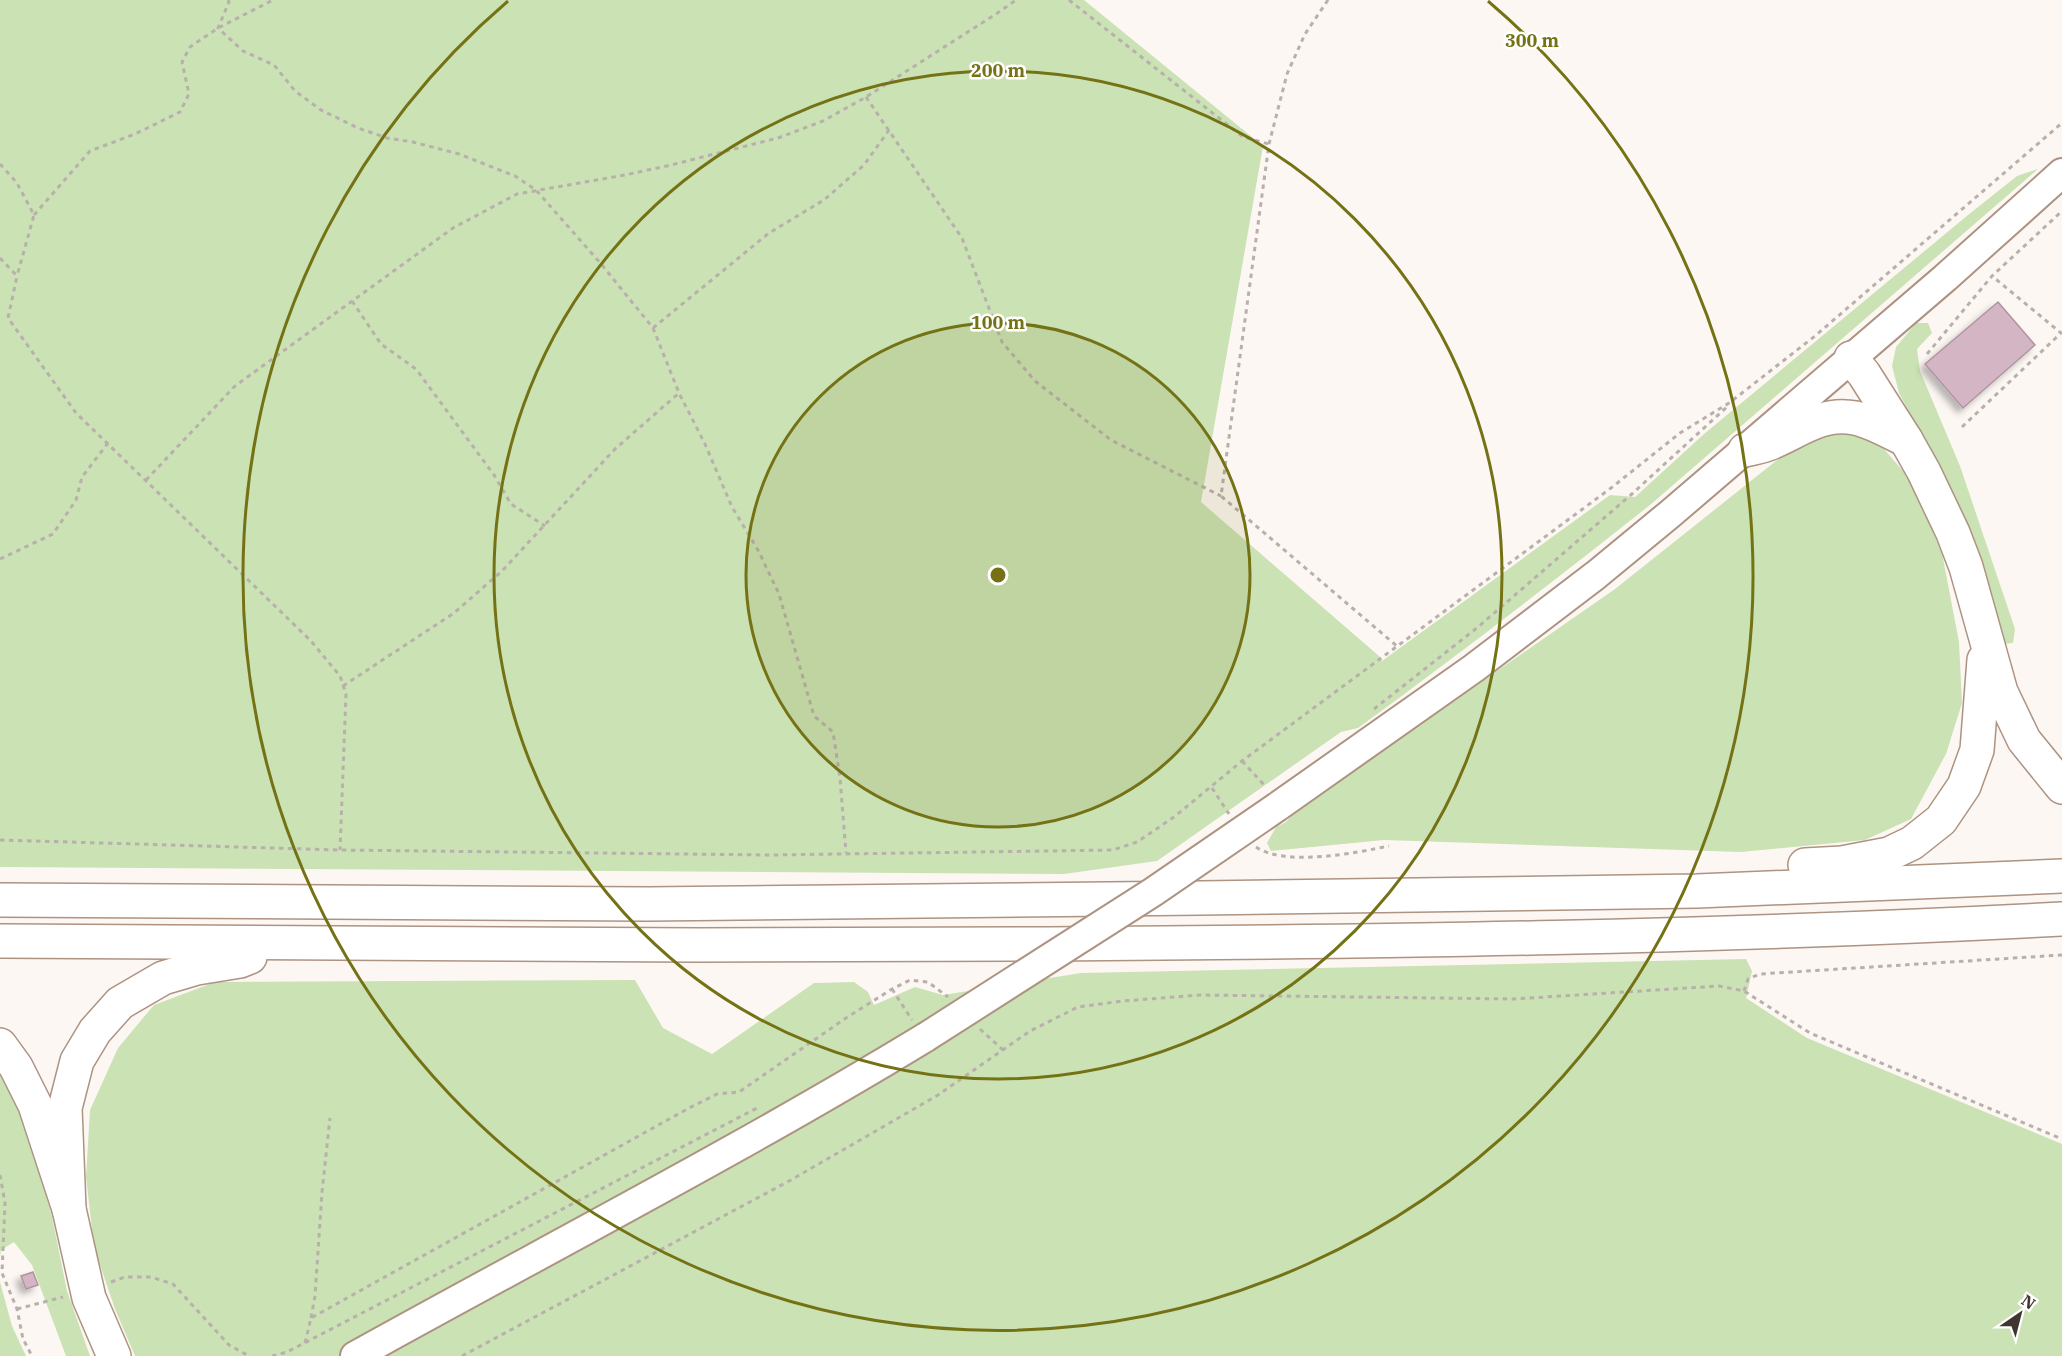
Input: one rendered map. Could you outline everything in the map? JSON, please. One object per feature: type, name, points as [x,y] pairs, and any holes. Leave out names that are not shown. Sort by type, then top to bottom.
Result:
[{"type":"highway","points":[[1851,358],[1864,374],[1924,472],[1953,533],[1966,567],[2001,692],[2024,741],[2062,787]]},
{"type":"highway","points":[[1745,450],[1768,444],[1816,420],[1834,418],[1852,418],[1906,440]]},
{"type":"highway","points":[[1697,891],[1745,868],[1842,863],[1888,854],[1912,843],[1941,820],[1964,786],[1977,750],[1985,636]]},
{"type":"highway","points":[[0,900],[660,903],[1697,891],[2062,876]]},
{"type":"highway","points":[[0,941],[834,945],[1276,942],[1710,933],[2062,919]]},
{"type":"highway","points":[[69,1209],[65,1108],[77,1061],[96,1031],[120,1003],[163,978],[197,968],[240,961],[276,944]]},
{"type":"highway","points":[[0,1045],[16,1067],[35,1106],[69,1209],[89,1298],[114,1356]]},
{"type":"main road","points":[[356,1356],[845,1086],[917,1026],[1153,892],[1269,793],[1474,668],[1587,582],[1670,514],[1945,278],[2062,173]]},
{"type":"path","points":[[218,28],[228,0]]},
{"type":"path","points":[[273,0],[218,28],[190,47],[182,62],[189,94],[180,112],[135,134],[90,151],[34,214],[17,276],[9,318],[76,413],[311,642],[340,676],[346,694],[340,850]]},
{"type":"path","points":[[147,480],[235,386],[453,228],[517,194],[625,176],[778,138],[823,121],[866,97],[1016,0]]},
{"type":"path","points":[[1069,0],[1243,137],[1269,144]]},
{"type":"path","points":[[1221,496],[1269,144],[1287,74],[1305,34],[1328,0]]},
{"type":"path","points":[[218,28],[243,51],[274,65],[295,91],[321,110],[358,128],[387,138],[459,154],[515,176],[536,190],[602,265],[653,328],[679,393],[705,444],[732,507],[758,550],[779,594],[814,716],[833,732],[840,778],[846,854]]},
{"type":"path","points":[[866,97],[962,238],[1002,342],[1035,381],[1111,440],[1221,496],[1398,647]]},
{"type":"path","points":[[1372,710],[1479,627],[1633,494],[1734,400],[1824,329],[2062,123]]},
{"type":"path","points":[[653,328],[769,233],[824,200],[864,165],[889,130]]},
{"type":"path","points":[[0,164],[17,183],[34,214]]},
{"type":"path","points":[[1927,354],[1992,276],[2062,211]]},
{"type":"path","points":[[0,258],[17,276]]},
{"type":"path","points":[[1962,427],[2061,333],[1992,276]]},
{"type":"path","points":[[352,301],[381,344],[416,369],[494,475],[511,504],[545,526]]},
{"type":"path","points":[[343,686],[454,613],[502,571],[615,449],[679,393]]},
{"type":"path","points":[[0,840],[340,850],[846,854],[1113,850],[1137,842],[1174,817],[1242,761],[1611,488],[1680,433],[1734,400]]},
{"type":"path","points":[[0,560],[53,534],[76,500],[82,477],[108,442]]},
{"type":"path","points":[[1242,761],[1269,793]]},
{"type":"path","points":[[1212,788],[1230,816]]},
{"type":"path","points":[[1250,840],[1256,848],[1267,854],[1280,856],[1343,855],[1389,846]]},
{"type":"path","points":[[1744,991],[1748,979],[1760,974],[2062,955]]},
{"type":"path","points":[[311,1318],[689,1108],[717,1094],[739,1092],[846,1018],[910,980],[928,982],[952,1000]]},
{"type":"path","points":[[462,1356],[791,1180],[938,1095],[1030,1031],[1078,1008],[1123,1001],[1200,995],[1514,999],[1719,986],[1744,991],[1810,1033],[2062,1139]]},
{"type":"path","points":[[892,989],[917,1026]]},
{"type":"path","points":[[976,1024],[1003,1050]]},
{"type":"path","points":[[272,1356],[305,1343],[406,1288],[762,1105]]},
{"type":"path","points":[[305,1343],[315,1296],[330,1118]]},
{"type":"path","points":[[0,1175],[5,1203],[2,1273],[17,1309],[23,1339],[32,1356]]},
{"type":"path","points":[[109,1283],[125,1277],[151,1277],[173,1284],[229,1345],[249,1356]]},
{"type":"path","points":[[17,1309],[63,1297]]},
{"type":"green space","points":[[0,0],[1084,0],[1263,146],[1201,502],[1382,661],[1610,495],[1635,497],[1704,434],[1968,215],[2017,176],[2038,169],[1650,505],[1469,646],[1358,728],[1341,732],[1157,861],[1064,874],[0,867]]},
{"type":"green space","points":[[1916,323],[1928,323],[1932,333],[1917,349],[1920,371],[1960,466],[2015,629],[2013,643],[2004,644],[1946,481],[1899,393],[1892,366],[1896,347]]},
{"type":"green space","points":[[1850,428],[1878,442],[1903,471],[1917,496],[1942,553],[1959,642],[1962,703],[1946,754],[1911,819],[1865,840],[1741,852],[1384,840],[1271,851],[1267,843],[1276,827],[1286,822],[1294,812],[1615,589],[1786,453],[1821,431]]},
{"type":"green space","points":[[1746,959],[1752,971],[1746,998],[1807,1038],[2062,1144],[2062,1356],[135,1356],[115,1309],[94,1247],[86,1177],[90,1110],[118,1048],[154,1005],[215,982],[635,980],[663,1028],[712,1054],[814,983],[854,982],[868,992],[874,1005],[915,987],[943,995],[1081,973]]},
{"type":"green space","points":[[0,1073],[29,1129],[52,1217],[67,1291],[90,1356],[66,1356],[32,1265],[14,1242],[1,1250],[0,1257]]},
{"type":"green space","points":[[0,1282],[12,1326],[26,1356],[0,1356]]},
{"type":"building","points":[[1998,302],[2035,345],[1963,408],[1925,364]]},
{"type":"building","points":[[33,1272],[38,1285],[26,1289],[21,1276]]}]
